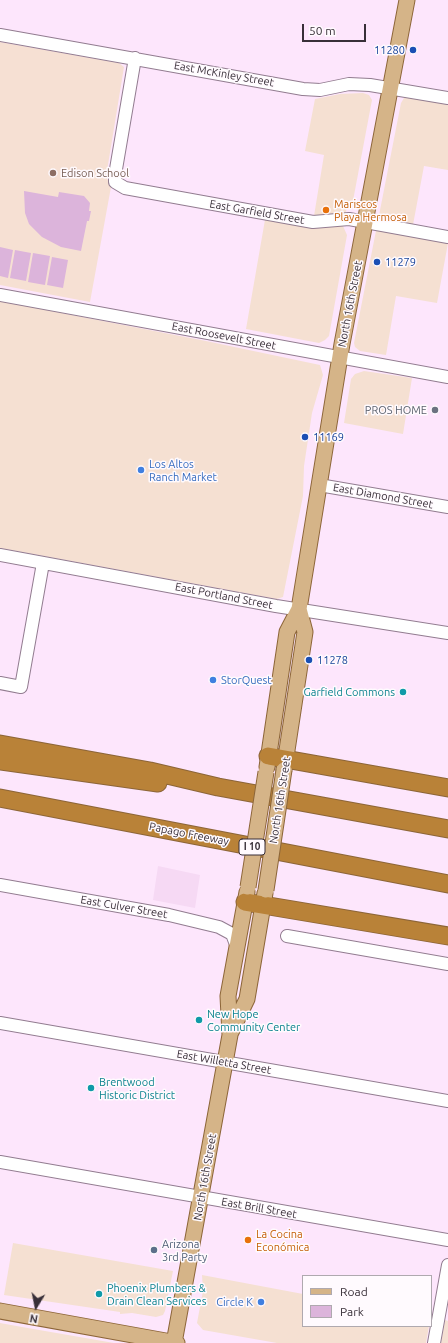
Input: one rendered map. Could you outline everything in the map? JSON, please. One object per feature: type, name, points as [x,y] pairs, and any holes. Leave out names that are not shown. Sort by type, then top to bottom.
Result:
[{"type":"highway","points":[[0,744],[150,771],[218,787],[448,828]]},
{"type":"highway","points":[[0,761],[154,783],[218,787]]},
{"type":"highway","points":[[267,764],[285,764],[448,788]]},
{"type":"highway","points":[[0,786],[57,809]]},
{"type":"highway","name":"Papago Freeway","points":[[0,798],[448,884]]},
{"type":"highway","points":[[247,894],[448,936]]},
{"type":"main road","name":"North 16th Street","points":[[175,1343],[230,1035],[228,996],[247,894],[287,632],[299,609],[340,358],[408,0]]},
{"type":"main road","name":"North 16th Street","points":[[230,1035],[247,999],[264,898],[304,632],[299,609]]},
{"type":"main road","points":[[0,1311],[175,1343]]},
{"type":"street","name":"East McKinley Street","points":[[0,35],[303,89],[320,90],[349,84],[391,88],[448,98]]},
{"type":"street","name":"East Garfield Street","points":[[135,58],[115,175],[115,182],[125,188],[313,222],[349,219],[448,237]]},
{"type":"street","name":"East Roosevelt Street","points":[[0,295],[448,377]]},
{"type":"street","name":"East Diamond Street","points":[[319,485],[448,507]]},
{"type":"street","name":"East Portland Street","points":[[0,555],[299,609],[448,633]]},
{"type":"street","points":[[0,683],[21,687],[43,563]]},
{"type":"street","name":"East Culver Street","points":[[0,885],[169,915],[219,927],[232,934],[237,947]]},
{"type":"street","points":[[287,936],[448,964]]},
{"type":"street","name":"East Willetta Street","points":[[0,1023],[448,1101]]},
{"type":"street","name":"East Brill Street","points":[[0,1162],[448,1240]]},
{"type":"street","points":[[434,1343],[448,1266]]},
{"type":"shaded area","name":"Edison School","points":[[0,42],[119,63],[124,67],[107,171],[107,178],[111,187],[90,302],[0,285]]},
{"type":"shaded area","points":[[363,93],[369,95],[372,100],[352,206],[347,207],[343,226],[347,235],[329,336],[319,343],[246,329],[266,214],[313,222],[324,155],[305,151],[315,99],[340,94]]},
{"type":"shaded area","points":[[409,97],[448,104],[448,170],[424,166],[412,230],[448,237],[448,243],[437,303],[396,296],[386,355],[360,351],[355,347],[354,343],[401,103],[404,98]]},
{"type":"shaded area","points":[[0,301],[320,365],[323,375],[312,413],[304,466],[303,496],[283,597],[277,599],[0,548]]},
{"type":"shaded area","points":[[364,371],[412,378],[403,434],[344,423],[351,379],[355,374]]},
{"type":"shaded area","points":[[158,866],[200,875],[195,908],[153,900]]},
{"type":"shaded area","points":[[13,1243],[173,1271],[165,1311],[163,1315],[156,1317],[132,1313],[120,1314],[120,1312],[4,1295]]},
{"type":"shaded area","points":[[202,1275],[302,1294],[302,1327],[429,1327],[426,1343],[277,1343],[203,1330],[197,1323],[203,1291]]},
{"type":"shaded area","points":[[445,1320],[448,1321],[448,1343],[441,1343]]},
{"type":"shaded area","points":[[0,1323],[22,1327],[114,1343],[0,1343]]},
{"type":"green space","points":[[24,191],[58,197],[59,192],[84,196],[90,203],[89,211],[91,211],[89,221],[87,221],[81,251],[61,247],[42,237],[29,224],[25,213]]},
{"type":"green space","points":[[0,247],[13,250],[8,278],[0,276]]},
{"type":"green space","points":[[15,250],[31,253],[26,281],[10,278]]},
{"type":"green space","points":[[33,253],[50,256],[45,285],[28,282]]},
{"type":"green space","points":[[52,257],[68,260],[63,288],[47,285]]},
{"type":"place","name":"11280","points":[[413,50]]},
{"type":"place","name":"Edison School","points":[[53,173]]},
{"type":"place","name":"Mariscos Playa Hermosa","points":[[326,210]]},
{"type":"place","name":"11279","points":[[377,262]]},
{"type":"place","name":"PROS HOME","points":[[435,410]]},
{"type":"place","name":"11169","points":[[305,437]]},
{"type":"place","name":"Los Altos Ranch Market","points":[[141,470]]},
{"type":"place","name":"11278","points":[[309,660]]},
{"type":"place","name":"StorQuest","points":[[213,680]]},
{"type":"place","name":"Garfield Commons","points":[[403,692]]},
{"type":"place","name":"New Hope Community Center","points":[[199,1020]]},
{"type":"place","name":"Brentwood Historic District","points":[[91,1088]]},
{"type":"place","name":"La Cocina Económica","points":[[248,1240]]},
{"type":"place","name":"Arizona 3rd Party","points":[[154,1250]]},
{"type":"place","name":"Phoenix Plumbers & Drain Clean Services","points":[[99,1294]]},
{"type":"place","name":"Circle K","points":[[261,1302]]}]
